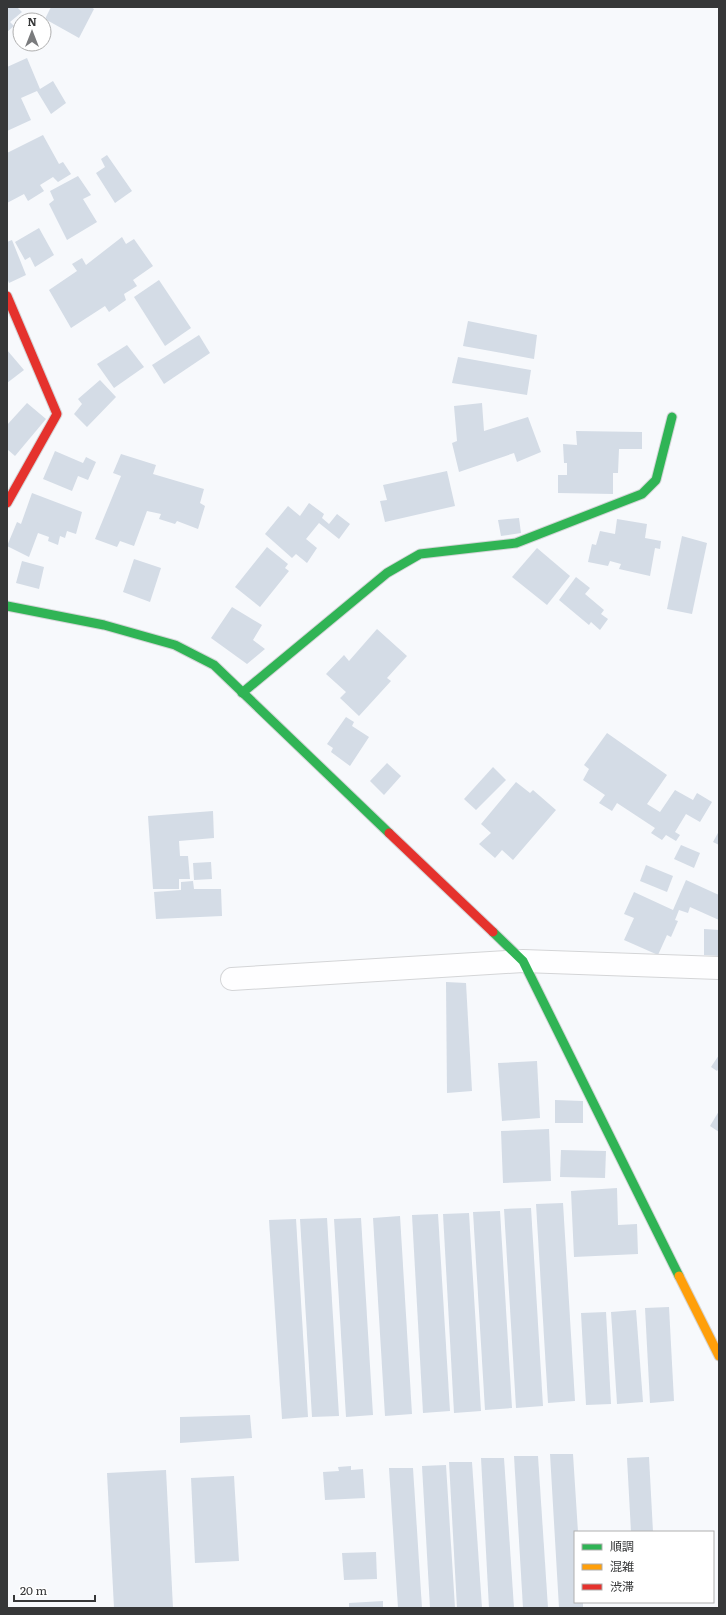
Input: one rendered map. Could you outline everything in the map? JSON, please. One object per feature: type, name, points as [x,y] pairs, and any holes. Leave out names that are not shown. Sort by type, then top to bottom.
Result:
[{"type":"street","points":[[7,296],[56,414],[7,502]]},
{"type":"street","points":[[242,693],[387,572],[420,554],[516,543],[642,494],[656,480],[672,417]]},
{"type":"street","points":[[7,606],[104,626],[175,645],[214,665],[523,961],[719,1356]]},
{"type":"street","points":[[232,979],[523,961],[719,968]]},
{"type":"building","points":[[7,7],[17,7],[22,12],[12,12],[12,20],[10,22],[12,24],[12,28],[7,32]]},
{"type":"building","points":[[51,7],[91,7],[94,9],[79,38],[52,23],[52,12],[48,12]]},
{"type":"building","points":[[27,58],[40,89],[53,81],[66,103],[51,114],[37,91],[21,98],[31,120],[7,131],[7,67]]},
{"type":"building","points":[[43,135],[59,164],[63,162],[71,174],[58,182],[53,177],[40,185],[44,191],[28,201],[24,194],[7,203],[7,153]]},
{"type":"building","points":[[107,155],[132,191],[115,203],[96,173],[105,167],[101,159]]},
{"type":"building","points":[[78,176],[91,195],[83,199],[97,222],[67,240],[49,204],[54,200],[50,191]]},
{"type":"building","points":[[39,228],[54,255],[35,267],[30,257],[25,260],[15,242]]},
{"type":"building","points":[[122,237],[126,244],[134,239],[153,266],[133,280],[137,286],[124,294],[126,300],[109,312],[105,306],[71,328],[49,290],[77,271],[72,264],[82,258],[86,265]]},
{"type":"building","points":[[12,240],[26,275],[9,283],[7,278],[7,242]]},
{"type":"building","points":[[159,280],[191,328],[165,346],[134,297]]},
{"type":"building","points":[[468,321],[537,335],[534,359],[463,346]]},
{"type":"building","points":[[199,335],[210,353],[164,384],[152,365]]},
{"type":"building","points":[[127,345],[144,367],[114,388],[97,364]]},
{"type":"building","points":[[7,350],[24,370],[7,383]]},
{"type":"building","points":[[458,357],[531,370],[527,395],[452,383]]},
{"type":"building","points":[[100,380],[116,397],[87,427],[74,414],[82,404],[78,399]]},
{"type":"building","points":[[27,403],[46,419],[15,456],[7,449],[7,425]]},
{"type":"building","points":[[482,403],[484,431],[528,417],[541,452],[517,462],[514,453],[459,472],[452,443],[457,441],[454,406]]},
{"type":"building","points":[[576,431],[642,432],[642,449],[619,449],[618,473],[613,473],[613,494],[558,493],[558,475],[567,475],[567,463],[564,463],[563,444],[577,445]]},
{"type":"building","points":[[55,451],[83,463],[86,457],[96,462],[88,480],[78,476],[72,491],[43,479]]},
{"type":"building","points":[[121,454],[156,465],[153,474],[204,489],[200,503],[205,506],[198,529],[177,521],[175,524],[159,519],[161,514],[147,511],[134,546],[120,541],[117,547],[95,539],[121,476],[113,473]]},
{"type":"building","points":[[447,471],[455,506],[385,522],[380,501],[387,500],[383,485]]},
{"type":"building","points":[[32,493],[82,512],[76,534],[67,531],[65,538],[60,536],[58,545],[48,541],[49,537],[38,533],[29,557],[7,546],[17,522],[21,524]]},
{"type":"building","points":[[309,503],[324,514],[322,518],[329,524],[337,514],[350,524],[339,539],[319,523],[306,539],[317,548],[307,563],[296,554],[292,558],[265,534],[288,506],[300,516]]},
{"type":"building","points":[[519,518],[521,533],[501,536],[498,520]]},
{"type":"building","points":[[617,519],[647,524],[645,538],[661,541],[660,549],[655,548],[650,576],[619,569],[621,564],[610,561],[608,566],[588,562],[592,544],[596,545],[600,531],[615,534]]},
{"type":"building","points":[[682,536],[707,543],[692,614],[667,609]]},
{"type":"building","points":[[267,547],[288,564],[285,568],[289,571],[260,607],[235,587]]},
{"type":"building","points":[[537,548],[570,576],[547,605],[512,577]]},
{"type":"building","points":[[134,559],[161,568],[150,602],[123,592]]},
{"type":"building","points":[[22,561],[44,567],[39,589],[16,583]]},
{"type":"building","points":[[576,577],[590,588],[585,594],[604,610],[601,614],[608,619],[600,630],[591,622],[589,625],[559,600]]},
{"type":"building","points":[[232,607],[262,625],[253,640],[265,649],[247,664],[211,638]]},
{"type":"building","points":[[377,629],[407,656],[387,678],[391,681],[359,716],[340,698],[346,692],[326,674],[344,655],[349,661]]},
{"type":"building","points":[[346,717],[354,722],[352,726],[369,737],[350,766],[331,752],[333,748],[327,744]]},
{"type":"building","points":[[607,733],[667,775],[647,804],[660,812],[675,790],[693,800],[697,793],[712,802],[700,822],[686,814],[675,832],[680,835],[676,841],[666,835],[662,840],[651,833],[655,828],[617,803],[612,811],[599,803],[605,795],[583,780],[589,769],[584,765]]},
{"type":"building","points":[[387,763],[401,776],[384,795],[370,781]]},
{"type":"building","points":[[493,767],[506,780],[476,810],[464,799]]},
{"type":"building","points":[[516,782],[530,793],[533,790],[556,810],[513,860],[502,850],[495,858],[479,844],[491,833],[481,824]]},
{"type":"building","points":[[213,811],[214,838],[179,841],[180,856],[188,856],[190,879],[179,879],[179,889],[153,889],[148,816]]},
{"type":"building","points":[[719,831],[719,845],[713,842]]},
{"type":"building","points":[[681,845],[700,853],[694,868],[674,859]]},
{"type":"building","points":[[211,862],[212,879],[194,880],[193,863]]},
{"type":"building","points":[[646,865],[673,876],[667,892],[640,881]]},
{"type":"building","points":[[686,880],[719,895],[719,920],[690,907],[688,913],[679,910],[675,920],[678,921],[671,937],[667,935],[658,955],[624,940],[634,918],[624,914],[634,892],[673,910]]},
{"type":"building","points":[[193,881],[194,889],[221,889],[222,916],[156,919],[154,892],[181,890],[181,882]]},
{"type":"building","points":[[704,929],[719,930],[719,956],[704,955]]},
{"type":"building","points":[[446,982],[466,983],[472,1091],[447,1093]]},
{"type":"building","points":[[719,1055],[719,1068],[717,1071],[711,1067]]},
{"type":"building","points":[[537,1061],[540,1118],[502,1121],[498,1063]]},
{"type":"building","points":[[555,1100],[583,1101],[583,1123],[555,1123]]},
{"type":"building","points":[[719,1111],[719,1132],[710,1126]]},
{"type":"building","points":[[549,1129],[551,1181],[503,1183],[501,1131]]},
{"type":"building","points":[[561,1150],[606,1151],[605,1178],[560,1177]]},
{"type":"building","points":[[617,1188],[618,1225],[637,1224],[638,1254],[574,1257],[571,1191]]},
{"type":"building","points":[[563,1203],[575,1401],[548,1403],[536,1204]]},
{"type":"building","points":[[531,1208],[543,1406],[516,1408],[504,1209]]},
{"type":"building","points":[[500,1211],[512,1408],[485,1410],[473,1212]]},
{"type":"building","points":[[469,1213],[481,1411],[454,1413],[443,1214]]},
{"type":"building","points":[[438,1214],[450,1411],[423,1413],[412,1215]]},
{"type":"building","points":[[400,1216],[412,1414],[385,1416],[373,1218]]},
{"type":"building","points":[[327,1218],[339,1416],[312,1417],[300,1219]]},
{"type":"building","points":[[361,1218],[373,1415],[346,1417],[334,1219]]},
{"type":"building","points":[[296,1219],[308,1417],[282,1419],[269,1220]]},
{"type":"building","points":[[669,1307],[674,1401],[650,1403],[645,1308]]},
{"type":"building","points":[[636,1310],[643,1402],[617,1404],[611,1312]]},
{"type":"building","points":[[606,1312],[611,1404],[586,1405],[581,1313]]},
{"type":"building","points":[[250,1415],[252,1438],[180,1443],[180,1417]]},
{"type":"building","points":[[550,1454],[573,1454],[578,1531],[574,1531],[574,1603],[583,1603],[583,1608],[559,1608]]},
{"type":"building","points":[[514,1456],[538,1456],[548,1608],[523,1608]]},
{"type":"building","points":[[649,1457],[653,1531],[631,1531],[627,1458]]},
{"type":"building","points":[[481,1458],[504,1458],[514,1608],[489,1608]]},
{"type":"building","points":[[449,1462],[472,1462],[482,1608],[457,1608]]},
{"type":"building","points":[[446,1465],[455,1608],[430,1608],[422,1466]]},
{"type":"building","points":[[351,1466],[351,1470],[363,1469],[365,1498],[325,1500],[323,1472],[339,1471],[338,1467]]},
{"type":"building","points":[[389,1468],[413,1468],[422,1608],[398,1608]]},
{"type":"building","points":[[166,1470],[173,1608],[114,1608],[107,1473]]},
{"type":"building","points":[[234,1476],[239,1561],[195,1563],[191,1478]]},
{"type":"building","points":[[376,1552],[377,1579],[344,1580],[342,1553]]},
{"type":"building","points":[[383,1601],[383,1608],[349,1608],[349,1603]]},
{"type":"traffic: fast","points":[[242,693],[387,573],[420,554],[516,543],[642,494],[656,480],[672,417]]},
{"type":"traffic: fast","points":[[7,606],[104,625],[175,645],[214,665],[389,833]]},
{"type":"traffic: fast","points":[[493,932],[523,961],[679,1276]]},
{"type":"traffic: slow","points":[[679,1276],[719,1356]]},
{"type":"traffic: jam","points":[[7,296],[57,414],[7,503]]},
{"type":"traffic: jam","points":[[389,833],[493,932]]}]
